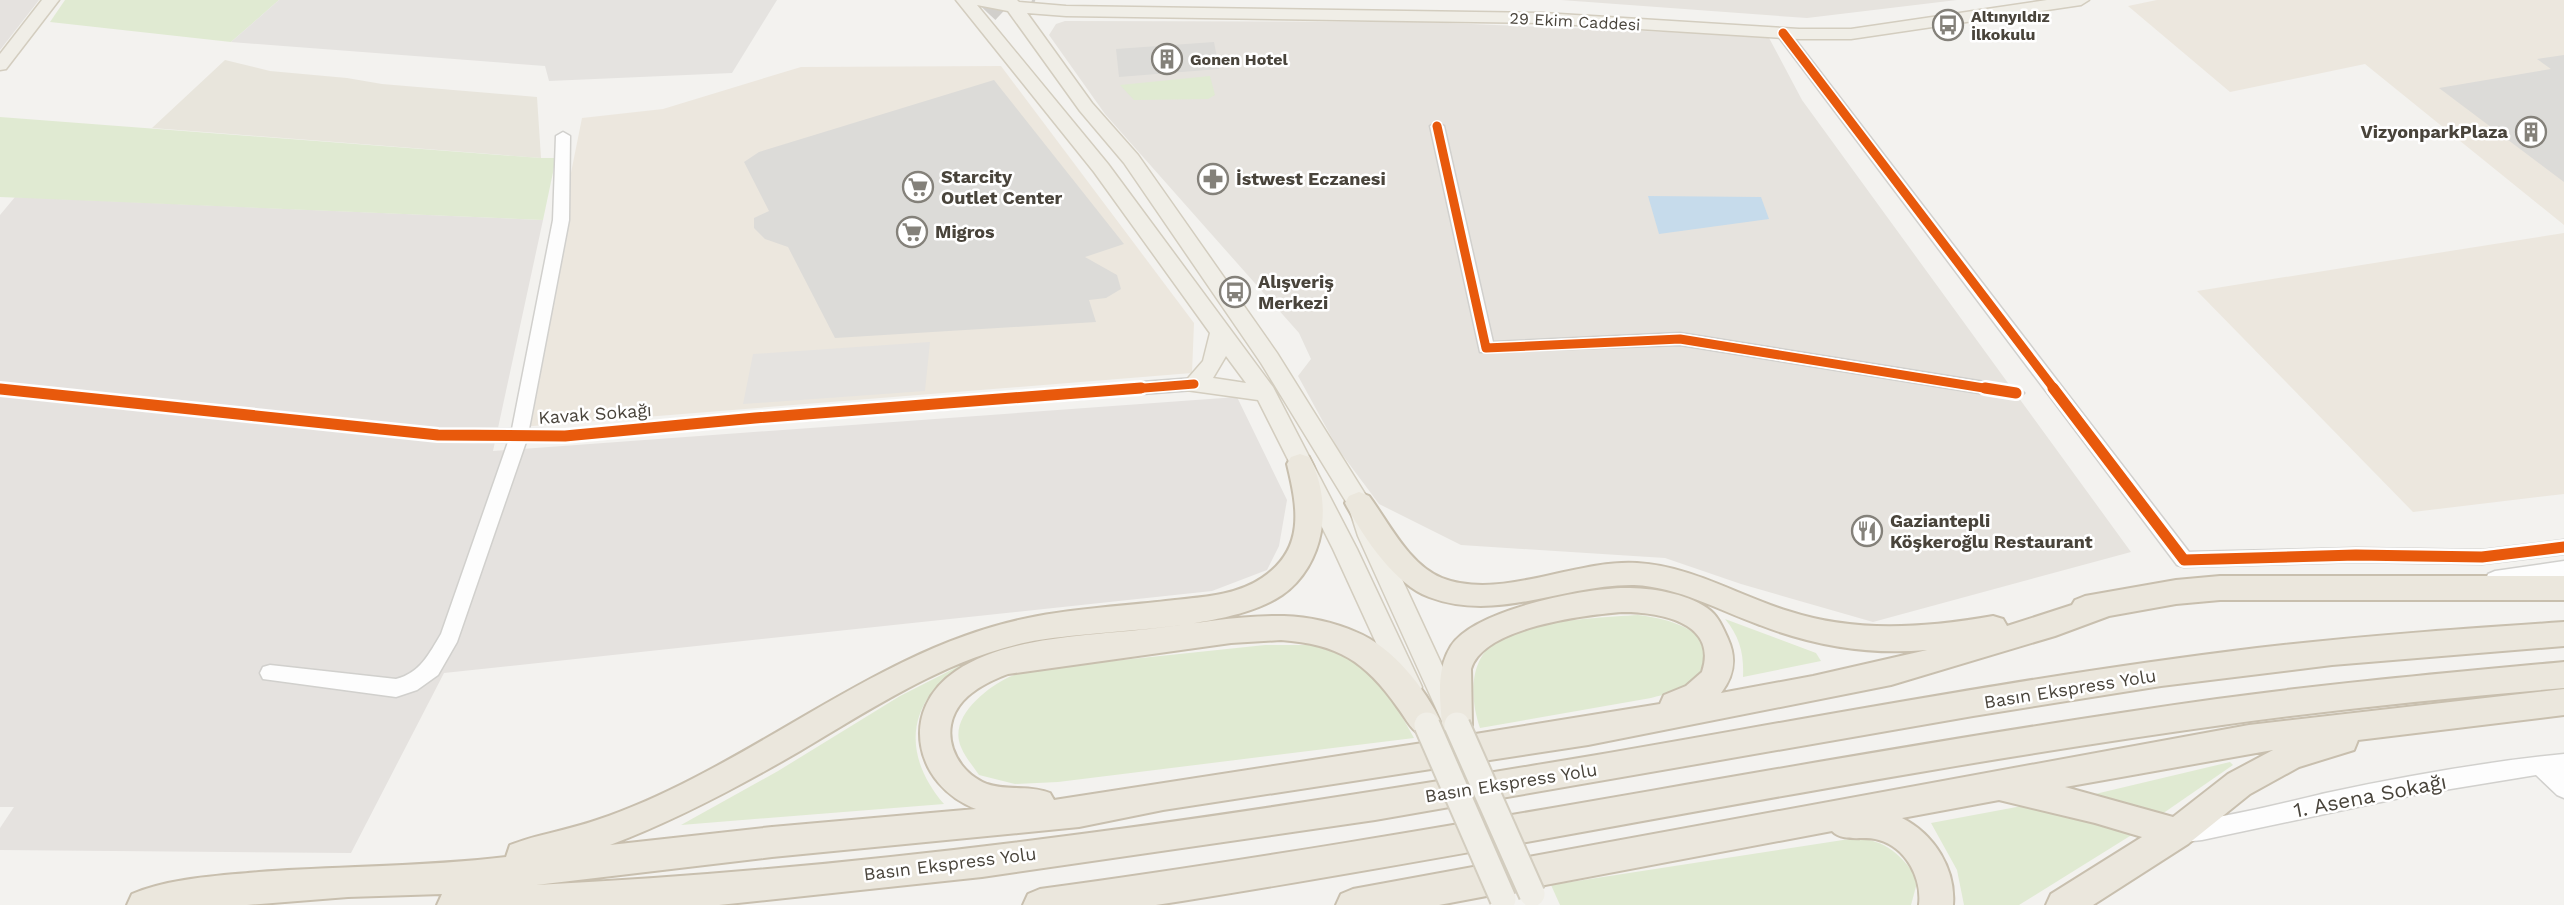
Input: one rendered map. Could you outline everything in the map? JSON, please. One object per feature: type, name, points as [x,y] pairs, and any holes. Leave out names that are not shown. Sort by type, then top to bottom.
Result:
[{"type":"highway","points":[[144,905],[211,892],[348,881],[481,864],[528,855],[612,830],[662,809],[725,777],[914,670],[986,641],[1031,630],[1218,606],[1247,599],[1271,587],[1289,572],[1302,553],[1310,531],[1310,501],[1300,464]]},
{"type":"highway","points":[[1359,503],[1402,562],[1419,578],[1455,593],[1479,596],[1502,594],[1583,579],[1634,574],[1663,577],[1696,587],[1788,624],[1832,636],[1874,641],[1957,635],[2176,592],[2220,588],[2564,588]]},
{"type":"highway","points":[[1163,796],[1106,797],[1024,805],[1002,803],[980,796],[959,786],[946,774],[938,758],[935,722],[945,700],[964,682],[990,667],[1018,657],[1273,629],[1313,630],[1346,640],[1368,653],[1442,725],[1463,652],[1477,637],[1501,624],[1558,610],[1620,600],[1649,601],[1673,607],[1696,616],[1709,629],[1717,645],[1721,663],[1715,681],[1702,695],[1588,731]]},
{"type":"highway","points":[[348,881],[463,878],[772,842],[1004,821],[1105,808],[1163,796],[1588,731],[1891,672],[2018,636],[2102,606]]},
{"type":"highway","name":"Basın Ekspress Yolu","points":[[454,905],[523,903],[814,879],[1093,847],[1495,786],[2174,672],[2362,649],[2564,634]]},
{"type":"highway","points":[[1040,905],[1274,872],[2170,719],[2344,696],[2564,675]]},
{"type":"highway","points":[[1353,905],[2249,739],[2564,702]]},
{"type":"highway","points":[[2063,905],[2177,833],[2239,784],[2291,756],[2431,719]]},
{"type":"highway","points":[[1992,787],[2095,808],[2177,833]]},
{"type":"highway","points":[[1789,826],[1867,823],[1888,827],[1908,839],[1922,854],[1932,871],[1938,895],[1936,905]]},
{"type":"main road","points":[[0,65],[51,0]]},
{"type":"main road","points":[[964,0],[1101,168],[1265,393],[1345,549],[1442,725]]},
{"type":"main road","name":"29 Ekim Caddesi","points":[[975,0],[1009,8],[1066,11],[1515,17],[1783,33],[1851,34],[2081,0]]},
{"type":"main road","points":[[1035,1],[1102,4],[1273,0]]},
{"type":"main road","name":"29 Ekim Caddesi","points":[[1468,0],[1797,23],[1843,22],[2024,0]]},
{"type":"main road","points":[[1009,8],[1033,33],[1086,107],[1130,159],[1162,203],[1269,358],[1359,503],[1442,725],[1520,902]]},
{"type":"main road","points":[[1009,8],[1095,132],[1124,166],[1162,203]]},
{"type":"main road","points":[[1033,33],[1048,20],[1066,11]]},
{"type":"main road","points":[[1194,384],[1210,371],[1218,356],[1221,331]]},
{"type":"main road","points":[[1194,384],[1265,393]]},
{"type":"street","points":[[1783,33],[2184,560],[2356,555],[2482,557],[2564,547]]},
{"type":"street","points":[[1437,126],[1486,348],[1680,339],[2016,393]]},
{"type":"street","points":[[270,673],[396,688],[410,684],[431,669],[450,636],[519,436],[561,220],[563,136]]},
{"type":"street","name":"Kavak Sokağı","points":[[0,389],[438,435],[565,436],[755,418],[1194,384]]},
{"type":"street","points":[[2429,588],[2564,569]]},
{"type":"street","name":"1. Asena Sokağı","points":[[2177,833],[2239,824],[2326,804],[2539,765],[2564,763]]},
{"type":"street","points":[[2539,765],[2564,788]]},
{"type":"shaded area","points":[[0,0],[39,0],[0,50]]},
{"type":"shaded area","points":[[279,0],[777,0],[732,73],[549,81],[545,66],[231,42]]},
{"type":"shaded area","points":[[1561,0],[1957,0],[1807,18]]},
{"type":"shaded area","points":[[2157,0],[2564,0],[2564,225],[2365,64],[2230,92],[2128,6]]},
{"type":"shaded area","points":[[1065,21],[1422,22],[1768,36],[1802,100],[2131,552],[1873,622],[1741,584],[1665,558],[1461,545],[1379,504],[1338,449],[1298,376],[1311,359],[1299,333],[1105,114],[1049,35],[1056,24]]},
{"type":"shaded area","points":[[225,60],[270,71],[537,97],[541,158],[152,128]]},
{"type":"shaded area","points":[[1001,66],[1194,323],[1192,373],[520,427],[582,118],[663,109],[801,67]]},
{"type":"shaded area","points":[[15,197],[543,220],[493,451],[1237,397],[1287,500],[1279,546],[1267,570],[1212,591],[444,673],[351,853],[0,850],[0,828],[14,807],[0,807],[0,215]]},
{"type":"shaded area","points":[[2564,233],[2564,494],[2413,512],[2197,291]]},
{"type":"shaded area","points":[[930,342],[925,391],[743,404],[753,354]]},
{"type":"green space","points":[[65,0],[279,0],[231,42],[50,22]]},
{"type":"green space","points":[[1210,76],[1215,95],[1208,99],[1134,100],[1120,85]]},
{"type":"green space","points":[[0,117],[556,158],[543,220],[0,197]]},
{"type":"green space","points":[[1638,615],[1673,622],[1694,633],[1702,642],[1705,652],[1703,664],[1693,683],[1678,691],[1651,698],[1480,728],[1473,692],[1476,668],[1488,648],[1498,639],[1545,624]]},
{"type":"green space","points":[[1725,619],[1816,653],[1821,661],[1743,677],[1740,646]]},
{"type":"green space","points":[[1265,645],[1312,645],[1345,656],[1382,681],[1414,738],[1058,782],[1015,784],[979,775],[961,747],[958,736],[964,715],[980,696],[1013,675],[1046,668]]},
{"type":"green space","points":[[965,663],[932,692],[918,721],[916,736],[920,765],[934,792],[944,804],[681,825],[778,771],[900,696]]},
{"type":"green space","points":[[2230,762],[2233,765],[2162,814],[2091,795]]},
{"type":"green space","points":[[2038,803],[2138,831],[2019,905],[1964,905],[1957,870],[1931,823]]},
{"type":"green space","points":[[1856,838],[1876,842],[1892,850],[1912,870],[1918,879],[1911,905],[1560,905],[1551,885]]},
{"type":"water","points":[[1648,196],[1761,197],[1769,219],[1659,234]]},
{"type":"building","name":"Gonen Hotel","points":[[1214,42],[1219,69],[1119,77],[1116,49]]},
{"type":"building","name":"VizyonparkPlaza","points":[[2564,55],[2564,182],[2439,88],[2551,69],[2537,59]]},
{"type":"building","name":"Starcity Outlet Center","points":[[994,80],[1124,244],[1085,257],[1117,275],[1121,289],[1106,298],[1089,300],[1096,322],[835,338],[788,247],[765,239],[754,228],[754,218],[769,211],[744,162],[759,152]]},
{"type":"tunnel","points":[[988,0],[1004,15]]},
{"type":"cycle path","points":[[1783,33],[2184,560],[2356,555],[2482,557],[2564,547]]},
{"type":"cycle path","points":[[1437,126],[1486,348],[1680,339],[2016,393]]},
{"type":"cycle path","points":[[0,389],[438,435],[565,436],[755,418],[1194,384]]},
{"type":"place","name":"Altınyıldız İlkokulu","points":[[1948,25]]},
{"type":"place","name":"Gonen Hotel","points":[[1167,59]]},
{"type":"place","name":"VizyonparkPlaza","points":[[2531,132]]},
{"type":"place","name":"İstwest Eczanesi","points":[[1213,179]]},
{"type":"place","name":"Starcity Outlet Center","points":[[918,187]]},
{"type":"place","name":"Migros","points":[[912,232]]},
{"type":"place","name":"Alışveriş Merkezi","points":[[1235,292]]},
{"type":"place","name":"Gaziantepli Köşkeroğlu Restaurant","points":[[1867,531]]}]
